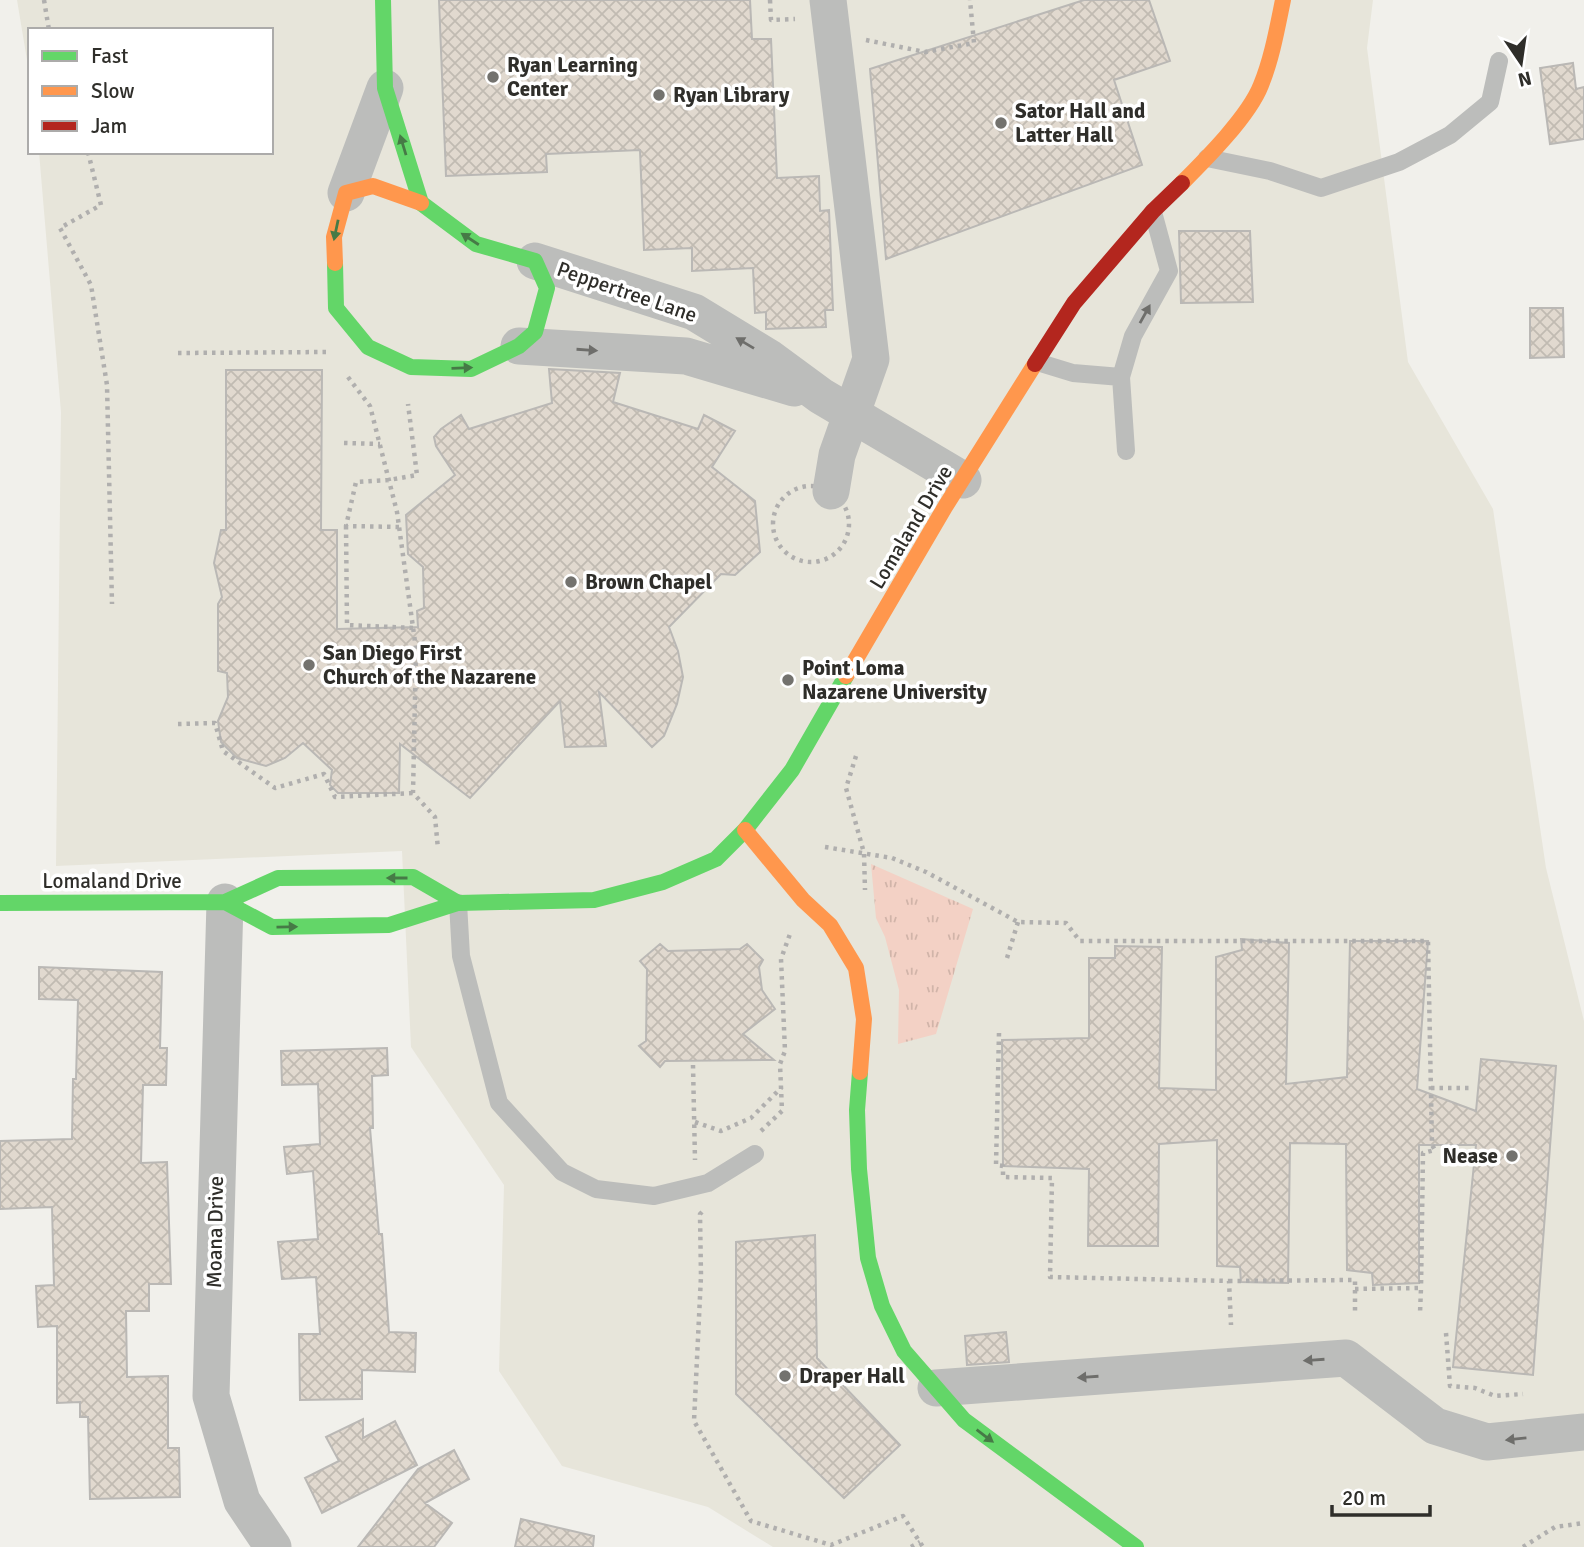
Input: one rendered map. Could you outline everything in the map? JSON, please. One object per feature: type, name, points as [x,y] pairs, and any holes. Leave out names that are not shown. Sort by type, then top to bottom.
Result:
[{"type":"street","name":"Peppertree Lane","points":[[383,0],[385,88],[421,203]]},
{"type":"street","name":"Lomaland Drive","points":[[225,902],[272,927],[388,925],[458,903],[594,900],[663,882],[716,859],[745,830],[792,771],[963,480],[1074,303],[1153,211],[1207,158],[1237,122],[1260,88],[1272,51],[1283,0]]},
{"type":"street","points":[[830,17],[871,359],[837,455],[831,491]]},
{"type":"street","name":"Peppertree Lane","points":[[385,88],[346,192],[334,237],[336,309],[368,347],[411,367],[471,369],[519,346],[535,332],[547,288],[536,261]]},
{"type":"street","name":"Peppertree Lane","points":[[346,192],[373,186],[421,203],[476,244],[694,312],[768,357],[821,396],[963,480]]},
{"type":"street","name":"Peppertree Lane","points":[[519,346],[686,356],[821,396]]},
{"type":"street","points":[[745,830],[803,900],[830,926],[856,968],[864,1018],[857,1110],[859,1169],[868,1258],[882,1306],[904,1351],[964,1420],[1136,1547]]},
{"type":"street","name":"Lomaland Drive","points":[[0,903],[225,902],[278,878],[413,877],[458,903]]},
{"type":"street","name":"Moana Drive","points":[[225,902],[211,1396],[242,1502],[273,1547]]},
{"type":"street","points":[[936,1388],[1346,1358],[1435,1426],[1487,1442],[1584,1432]]},
{"type":"lane","points":[[1207,158],[1270,171],[1321,188],[1399,162],[1450,135],[1490,102],[1499,61]]},
{"type":"lane","points":[[1126,451],[1121,377],[1133,336],[1169,271],[1153,211]]},
{"type":"lane","points":[[1037,362],[1073,373],[1121,377]]},
{"type":"lane","points":[[458,903],[461,956],[499,1103],[562,1172],[596,1189],[654,1196],[708,1183],[755,1154]]},
{"type":"path","points":[[44,0],[49,28]]},
{"type":"path","points":[[830,17],[925,52],[974,43],[970,0]]},
{"type":"path","points":[[88,154],[101,205],[60,228],[92,285],[107,385],[112,604]]},
{"type":"path","points":[[178,353],[327,352]]},
{"type":"path","points":[[345,374],[370,406],[399,527],[416,649],[413,793],[435,817],[438,849]]},
{"type":"path","points":[[408,404],[416,475],[356,482],[346,526],[347,625],[413,628]]},
{"type":"path","points":[[344,443],[380,444]]},
{"type":"path","points":[[806,486],[831,491],[841,500],[847,511],[848,536],[841,548],[820,561],[796,559],[778,543],[774,532],[777,508],[794,490],[806,486]]},
{"type":"path","points":[[346,526],[399,527]]},
{"type":"path","points":[[178,724],[215,723],[223,751],[275,788],[324,774],[335,797],[413,793]]},
{"type":"path","points":[[856,756],[846,788],[864,853],[865,890]]},
{"type":"path","points":[[825,847],[892,858],[926,872],[1018,922],[1066,923],[1080,941],[1427,941],[1432,1145],[1435,1150],[1423,1153],[1420,1313]]},
{"type":"path","points":[[1007,958],[1018,922]]},
{"type":"path","points":[[759,1133],[782,1111],[780,1063],[785,1051],[781,959],[793,925]]},
{"type":"path","points":[[999,1032],[996,1165],[1003,1166],[1003,1177],[1052,1178],[1050,1277],[1229,1281],[1355,1280],[1355,1315]]},
{"type":"path","points":[[693,1065],[696,1168]]},
{"type":"path","points":[[695,1122],[721,1131],[751,1118],[782,1086]]},
{"type":"path","points":[[1431,1088],[1471,1088]]},
{"type":"path","points":[[712,1207],[700,1214],[701,1276],[694,1421],[751,1521],[831,1545],[903,1516],[922,1545],[911,1547]]},
{"type":"path","points":[[1229,1281],[1231,1325]]},
{"type":"path","points":[[1355,1289],[1422,1288]]},
{"type":"path","points":[[1446,1333],[1450,1386],[1475,1388],[1495,1396],[1523,1394]]},
{"type":"path","points":[[1523,1547],[1555,1527],[1584,1523]]},
{"type":"shaded area","name":"Point Loma Nazarene University","points":[[17,0],[1373,0],[1367,48],[1408,362],[1493,509],[1546,868],[1584,1021],[1584,1547],[773,1547],[708,1507],[562,1466],[499,1371],[504,1185],[411,1047],[402,851],[56,866],[61,412],[39,154],[273,154],[273,28],[28,28],[28,66]]},
{"type":"green space","points":[[871,864],[973,909],[936,1034],[898,1044],[899,990],[885,937],[876,918]]},
{"type":"building","name":"Ryan Library","points":[[439,0],[750,0],[752,39],[771,39],[777,178],[819,176],[820,211],[829,210],[833,310],[825,310],[826,327],[766,329],[766,312],[755,313],[753,268],[692,271],[692,248],[644,250],[640,150],[546,154],[547,172],[446,176]]},
{"type":"building","name":"Sator Hall and Latter Hall","points":[[1084,0],[1149,0],[1170,61],[1114,80],[1142,165],[886,259],[870,69]]},
{"type":"building","points":[[1573,63],[1576,89],[1584,87],[1584,139],[1550,144],[1540,68]]},
{"type":"building","points":[[1179,231],[1250,231],[1253,302],[1181,303]]},
{"type":"building","points":[[1530,308],[1563,308],[1564,357],[1530,358]]},
{"type":"building","name":"Brown Chapel","points":[[549,369],[620,373],[613,402],[698,429],[704,415],[735,431],[712,467],[755,501],[760,552],[735,575],[721,574],[669,627],[678,651],[683,677],[677,704],[664,736],[652,747],[599,692],[606,746],[565,747],[560,701],[470,798],[400,744],[399,793],[338,793],[330,785],[332,770],[303,743],[285,758],[266,766],[237,758],[221,742],[218,721],[228,697],[227,673],[218,671],[218,604],[222,597],[214,563],[221,530],[226,530],[226,370],[322,370],[321,530],[337,530],[337,629],[418,627],[417,611],[424,608],[423,567],[408,554],[406,515],[455,475],[436,446],[434,437],[461,415],[469,429],[552,403]]},
{"type":"building","name":"Nease","points":[[1241,939],[1289,943],[1286,1084],[1347,1077],[1350,941],[1428,941],[1417,1089],[1476,1111],[1481,1059],[1556,1066],[1533,1375],[1453,1367],[1476,1145],[1419,1145],[1419,1283],[1373,1285],[1372,1273],[1347,1270],[1346,1144],[1290,1143],[1288,1283],[1241,1282],[1240,1267],[1217,1266],[1217,1140],[1159,1144],[1158,1246],[1088,1246],[1089,1169],[1003,1166],[1002,1040],[1089,1038],[1089,958],[1115,958],[1115,946],[1162,947],[1159,1088],[1216,1090],[1216,957],[1242,950]]},
{"type":"building","points":[[660,944],[668,951],[740,949],[747,944],[763,960],[759,967],[762,990],[775,1009],[743,1034],[774,1060],[665,1061],[660,1067],[639,1046],[646,1041],[647,969],[640,961]]},
{"type":"building","points":[[39,967],[162,972],[160,1048],[167,1048],[166,1085],[143,1085],[141,1163],[167,1162],[171,1284],[149,1284],[149,1311],[126,1311],[127,1377],[168,1376],[168,1448],[179,1448],[180,1497],[90,1499],[88,1417],[80,1417],[80,1402],[57,1403],[57,1326],[38,1327],[36,1286],[54,1285],[52,1207],[0,1209],[0,1141],[72,1139],[78,1000],[39,999]]},
{"type":"building","points":[[387,1048],[388,1075],[372,1076],[373,1128],[370,1128],[379,1234],[382,1234],[389,1332],[416,1333],[415,1372],[362,1370],[362,1399],[300,1400],[299,1334],[320,1334],[316,1277],[282,1279],[278,1242],[318,1239],[313,1171],[287,1174],[284,1147],[320,1144],[318,1084],[282,1085],[281,1051]]},
{"type":"building","name":"Draper Hall","points":[[815,1235],[817,1358],[900,1445],[844,1498],[736,1394],[736,1242]]},
{"type":"building","points":[[1006,1332],[1009,1362],[967,1365],[965,1336]]},
{"type":"building","points":[[363,1419],[363,1438],[395,1421],[417,1465],[322,1513],[305,1478],[339,1461],[326,1437]]},
{"type":"building","points":[[454,1450],[469,1479],[425,1503],[452,1523],[434,1547],[358,1547],[418,1469]]},
{"type":"building","points":[[521,1519],[594,1536],[593,1547],[515,1547]]},
{"type":"traffic: fast","points":[[335,263],[336,308],[368,347],[411,367],[471,369],[519,346],[535,332],[547,288],[535,261],[476,244],[421,203],[385,88],[383,0]]},
{"type":"traffic: fast","points":[[225,902],[272,927],[389,925],[458,903],[594,900],[663,882],[716,859],[745,830],[792,770],[846,676]]},
{"type":"traffic: fast","points":[[0,903],[225,902],[278,878],[413,877],[458,903]]},
{"type":"traffic: fast","points":[[860,1072],[857,1110],[859,1169],[868,1258],[882,1306],[904,1351],[964,1420],[1136,1547]]},
{"type":"traffic: slow","points":[[1182,183],[1226,137],[1255,97],[1268,64],[1283,0]]},
{"type":"traffic: slow","points":[[335,263],[334,237],[346,193],[373,186],[421,203]]},
{"type":"traffic: slow","points":[[846,676],[945,507],[1035,364]]},
{"type":"traffic: slow","points":[[745,830],[803,900],[830,925],[856,968],[864,1019],[860,1072]]},
{"type":"traffic: jam","points":[[1035,364],[1074,303],[1153,211],[1182,183]]},
{"type":"place","name":"Ryan Learning Center","points":[[493,77]]},
{"type":"place","name":"Ryan Library","points":[[659,95]]},
{"type":"place","name":"Sator Hall and Latter Hall","points":[[1001,123]]},
{"type":"place","name":"Brown Chapel","points":[[571,582]]},
{"type":"place","name":"San Diego First Church of the Nazarene","points":[[309,665]]},
{"type":"place","name":"Point Loma Nazarene University","points":[[788,680]]},
{"type":"place","name":"Nease","points":[[1512,1156]]},
{"type":"place","name":"Draper Hall","points":[[785,1376]]}]
